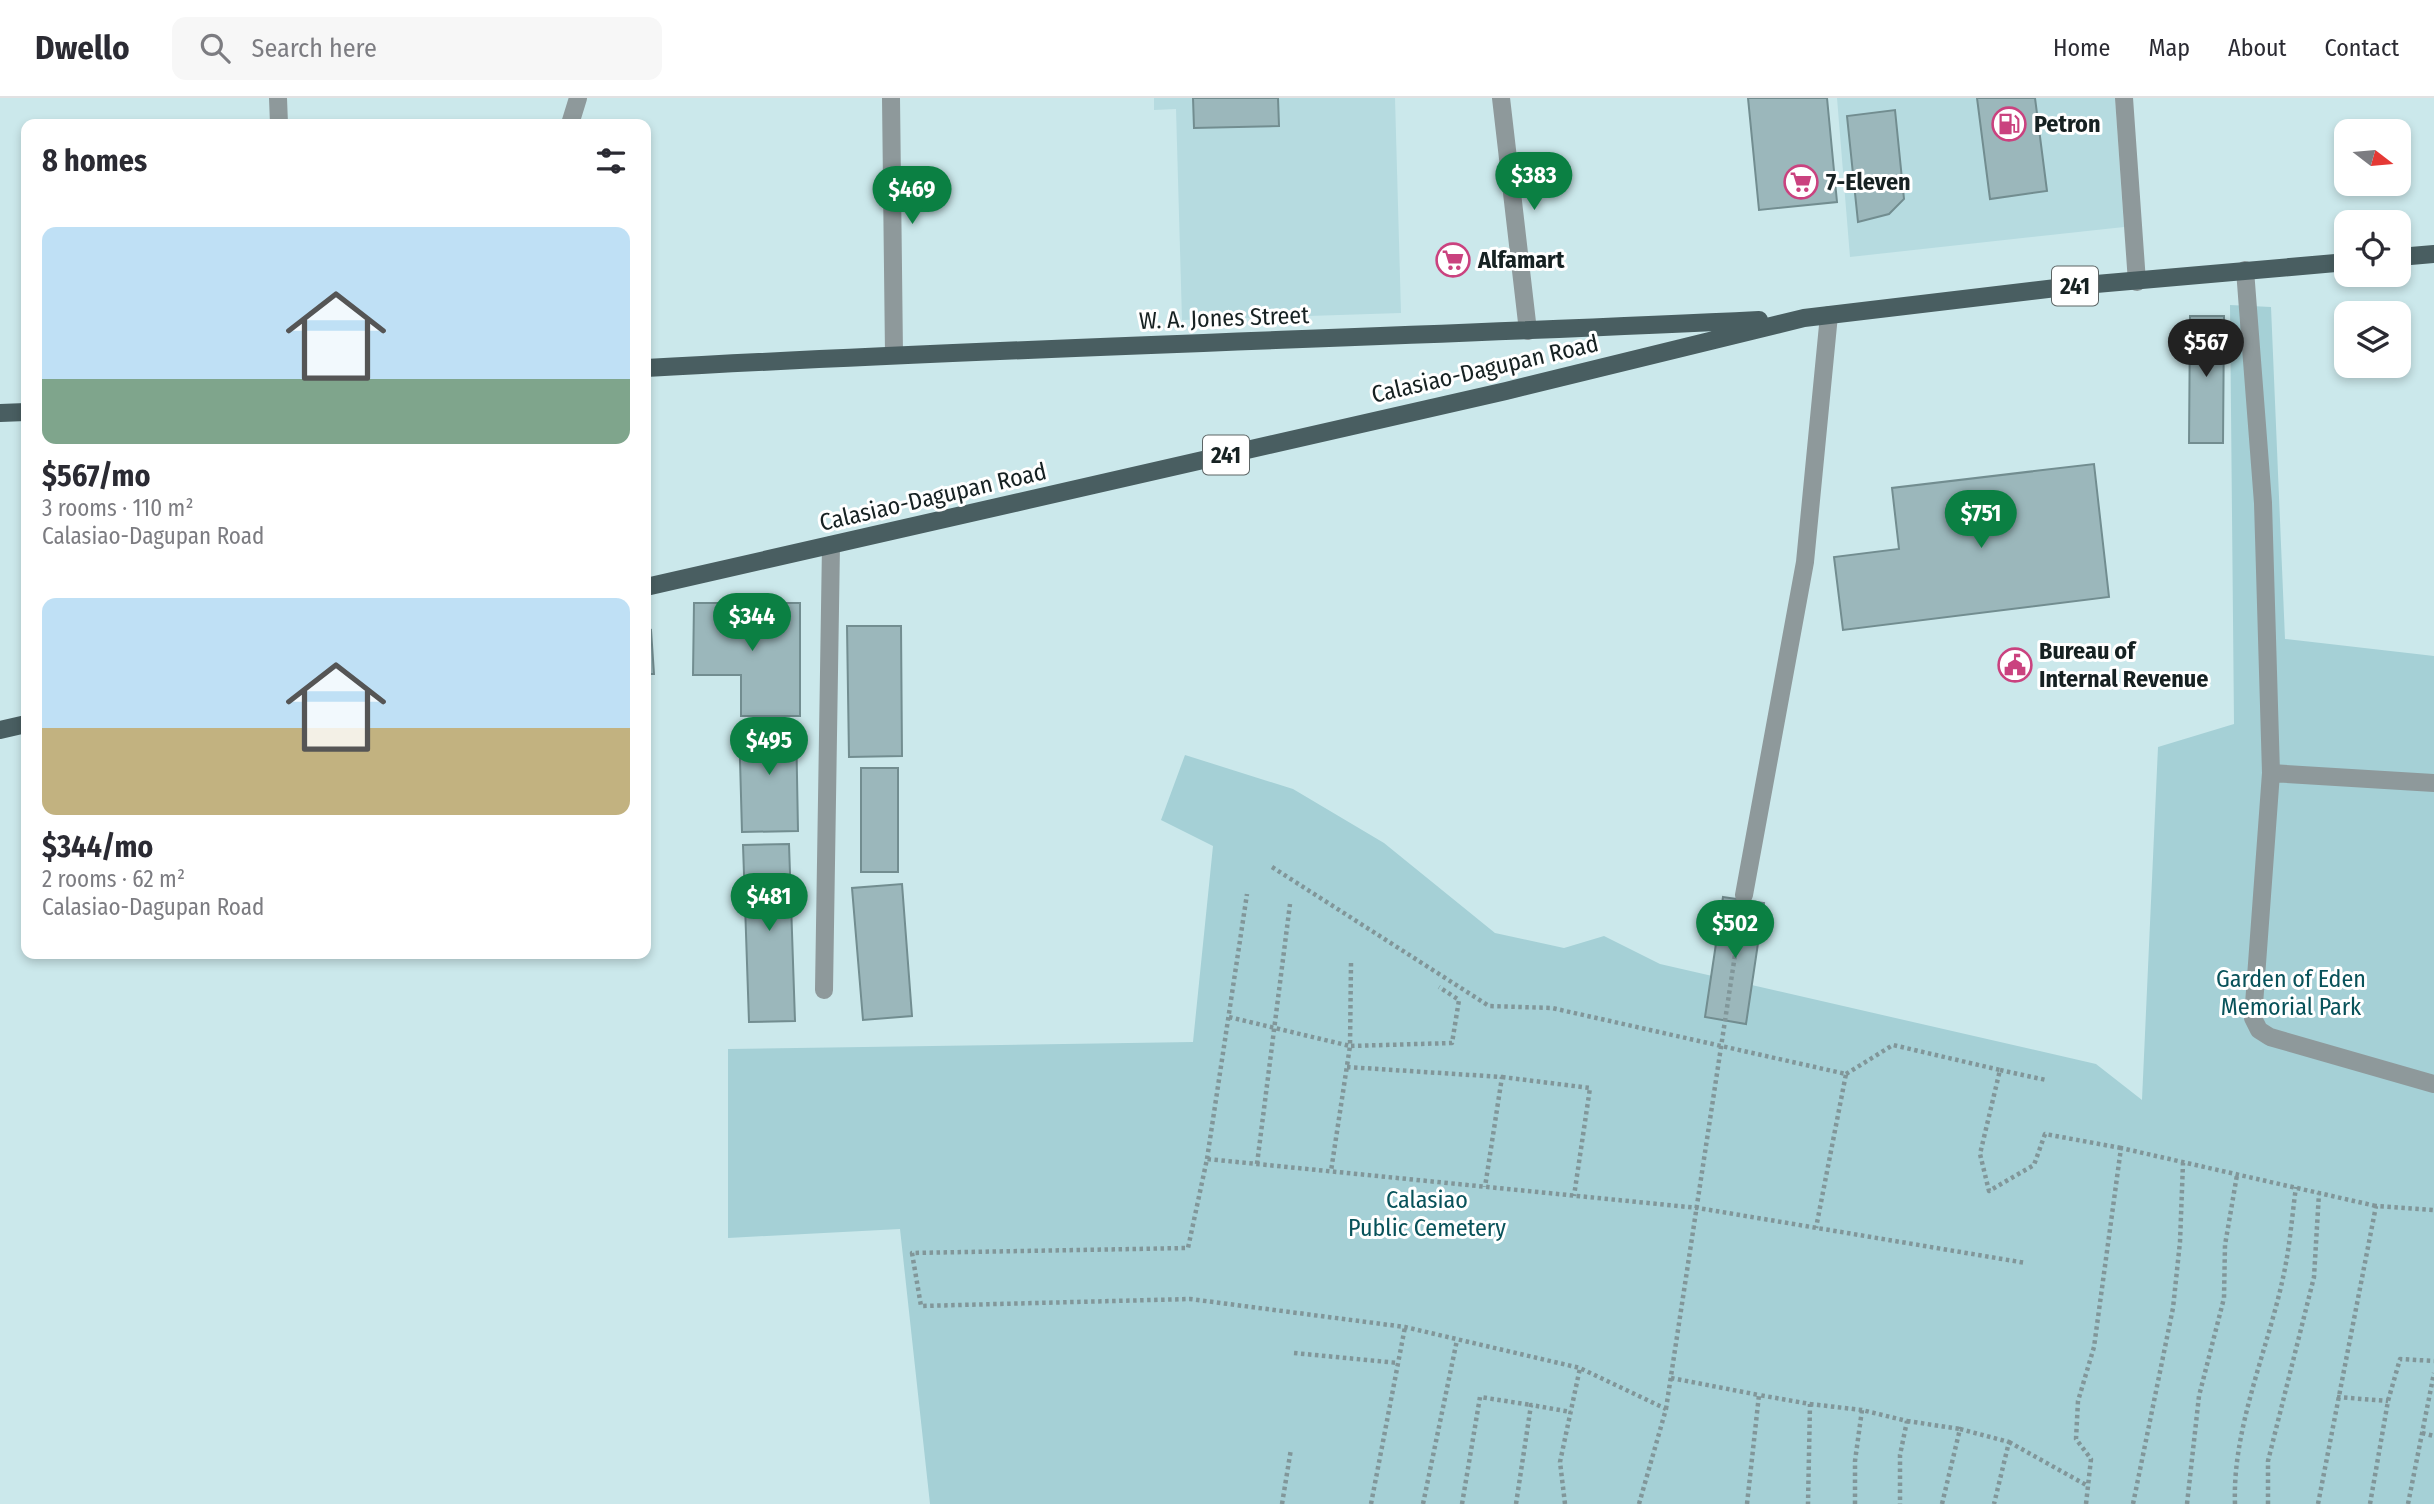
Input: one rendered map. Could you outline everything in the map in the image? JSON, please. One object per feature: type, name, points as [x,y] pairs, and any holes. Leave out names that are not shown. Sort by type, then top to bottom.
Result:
[{"type":"main road","points":[[2411,256],[2434,254]]},
{"type":"main road","name":"Calasiao-Dagupan Road","points":[[651,586],[1506,391],[1804,318],[2073,286],[2334,263]]},
{"type":"main road","name":"W. A. Jones Street","points":[[651,368],[894,354],[1804,318]]},
{"type":"main road","points":[[0,414],[21,412]]},
{"type":"main road","points":[[0,730],[21,725]]},
{"type":"street","points":[[278,98],[279,119]]},
{"type":"street","points":[[572,119],[578,98]]},
{"type":"street","points":[[891,98],[894,354]]},
{"type":"street","points":[[1502,98],[1528,331]]},
{"type":"street","points":[[2124,98],[2137,282]]},
{"type":"street","points":[[2245,270],[2263,503],[2270,773],[2252,999],[2253,1017],[2259,1030],[2270,1037],[2434,1084]]},
{"type":"street","points":[[1744,895],[1805,562],[1829,315]]},
{"type":"street","points":[[824,990],[831,545]]},
{"type":"street","points":[[2270,773],[2434,783]]},
{"type":"path","points":[[1272,867],[1489,1006],[1552,1008],[1846,1074],[1893,1045],[2046,1080]]},
{"type":"path","points":[[1247,894],[1208,1159],[1188,1248],[912,1253],[921,1306],[1190,1299],[1405,1327],[1580,1368],[1666,1409]]},
{"type":"path","points":[[1639,1504],[1666,1409],[1744,895]]},
{"type":"path","points":[[1257,1164],[1290,904]]},
{"type":"path","points":[[1331,1171],[1350,1046],[1351,963]]},
{"type":"path","points":[[1229,1017],[1350,1046],[1452,1043],[1459,1000],[1439,987]]},
{"type":"path","points":[[1347,1067],[1502,1077],[1590,1088],[1574,1196]]},
{"type":"path","points":[[2000,1070],[1980,1153],[1990,1191],[2034,1166],[2045,1135],[2121,1149],[2376,1206],[2434,1210]]},
{"type":"path","points":[[1816,1228],[1846,1074]]},
{"type":"path","points":[[1485,1187],[1502,1077]]},
{"type":"path","points":[[2086,1504],[2091,1459],[2076,1439],[2078,1401],[2094,1346],[2121,1149]]},
{"type":"path","points":[[1208,1159],[1698,1208],[2026,1264]]},
{"type":"path","points":[[2133,1504],[2173,1308],[2180,1242],[2183,1163]]},
{"type":"path","points":[[2187,1504],[2199,1396],[2224,1298],[2225,1245],[2237,1175]]},
{"type":"path","points":[[2235,1504],[2234,1482],[2252,1396],[2284,1272],[2296,1187]]},
{"type":"path","points":[[2268,1504],[2268,1461],[2314,1277],[2319,1193]]},
{"type":"path","points":[[2318,1504],[2376,1206]]},
{"type":"path","points":[[1371,1504],[1405,1327]]},
{"type":"path","points":[[1423,1504],[1457,1340]]},
{"type":"path","points":[[1294,1353],[1398,1363]]},
{"type":"path","points":[[2370,1504],[2388,1401],[2399,1359],[2434,1361]]},
{"type":"path","points":[[1565,1504],[1560,1462],[1580,1368]]},
{"type":"path","points":[[2408,1504],[2434,1373]]},
{"type":"path","points":[[1671,1378],[1960,1429],[2009,1442],[2088,1486]]},
{"type":"path","points":[[1747,1504],[1759,1395]]},
{"type":"path","points":[[1462,1504],[1480,1397],[1571,1412]]},
{"type":"path","points":[[2337,1397],[2388,1401]]},
{"type":"path","points":[[1808,1504],[1810,1404]]},
{"type":"path","points":[[1516,1504],[1531,1405]]},
{"type":"path","points":[[1855,1504],[1855,1461],[1862,1410]]},
{"type":"path","points":[[1900,1504],[1900,1455],[1908,1421]]},
{"type":"path","points":[[1942,1504],[1960,1429]]},
{"type":"path","points":[[2422,1433],[2434,1436]]},
{"type":"path","points":[[1993,1504],[2009,1442]]},
{"type":"path","points":[[1282,1504],[1292,1449]]},
{"type":"shaded area","points":[[1154,98],[1395,98],[1401,313],[1182,320],[1176,109],[1154,110]]},
{"type":"shaded area","points":[[1837,98],[2115,98],[2124,227],[1850,257]]},
{"type":"green space","name":"Calasiao Public Cemetery","points":[[2230,305],[2271,307],[2285,639],[2434,656],[2434,1504],[930,1504],[900,1229],[728,1238],[728,1049],[1193,1042],[1213,846],[1161,820],[1185,755],[1293,789],[1384,843],[1495,933],[1564,948],[1604,936],[1660,964],[2096,1064],[2142,1100],[2158,747],[2234,724]]},
{"type":"building","points":[[1193,98],[1278,98],[1279,126],[1194,128]]},
{"type":"building","points":[[1748,98],[1827,98],[1837,202],[1759,210]]},
{"type":"building","name":"Petron","points":[[1977,98],[2035,98],[2047,191],[1990,199]]},
{"type":"building","points":[[1895,110],[1904,199],[1889,214],[1858,222],[1847,116]]},
{"type":"building","points":[[2190,316],[2224,316],[2223,443],[2189,443]]},
{"type":"building","points":[[2094,464],[2109,597],[1843,630],[1834,557],[1899,549],[1892,488]]},
{"type":"building","points":[[694,603],[800,603],[800,716],[741,716],[741,675],[693,675]]},
{"type":"building","points":[[847,626],[901,626],[902,756],[849,757]]},
{"type":"building","points":[[651,630],[654,674],[651,674]]},
{"type":"building","points":[[796,722],[798,831],[742,832],[739,724]]},
{"type":"building","points":[[861,768],[898,768],[898,872],[861,872]]},
{"type":"building","points":[[789,844],[795,1021],[749,1022],[743,845]]},
{"type":"building","points":[[902,884],[912,1016],[863,1020],[852,888]]},
{"type":"building","points":[[1723,897],[1764,903],[1746,1024],[1705,1017]]},
{"type":"place","name":"Petron","points":[[2009,124]]},
{"type":"place","name":"7-Eleven","points":[[1801,182]]},
{"type":"place","name":"Alfamart","points":[[1453,260]]},
{"type":"place","name":"Bureau of Internal Revenue","points":[[2015,665]]},
{"type":"park label","name":"Garden of Eden Memorial Park","points":[[2291,993]]}]
